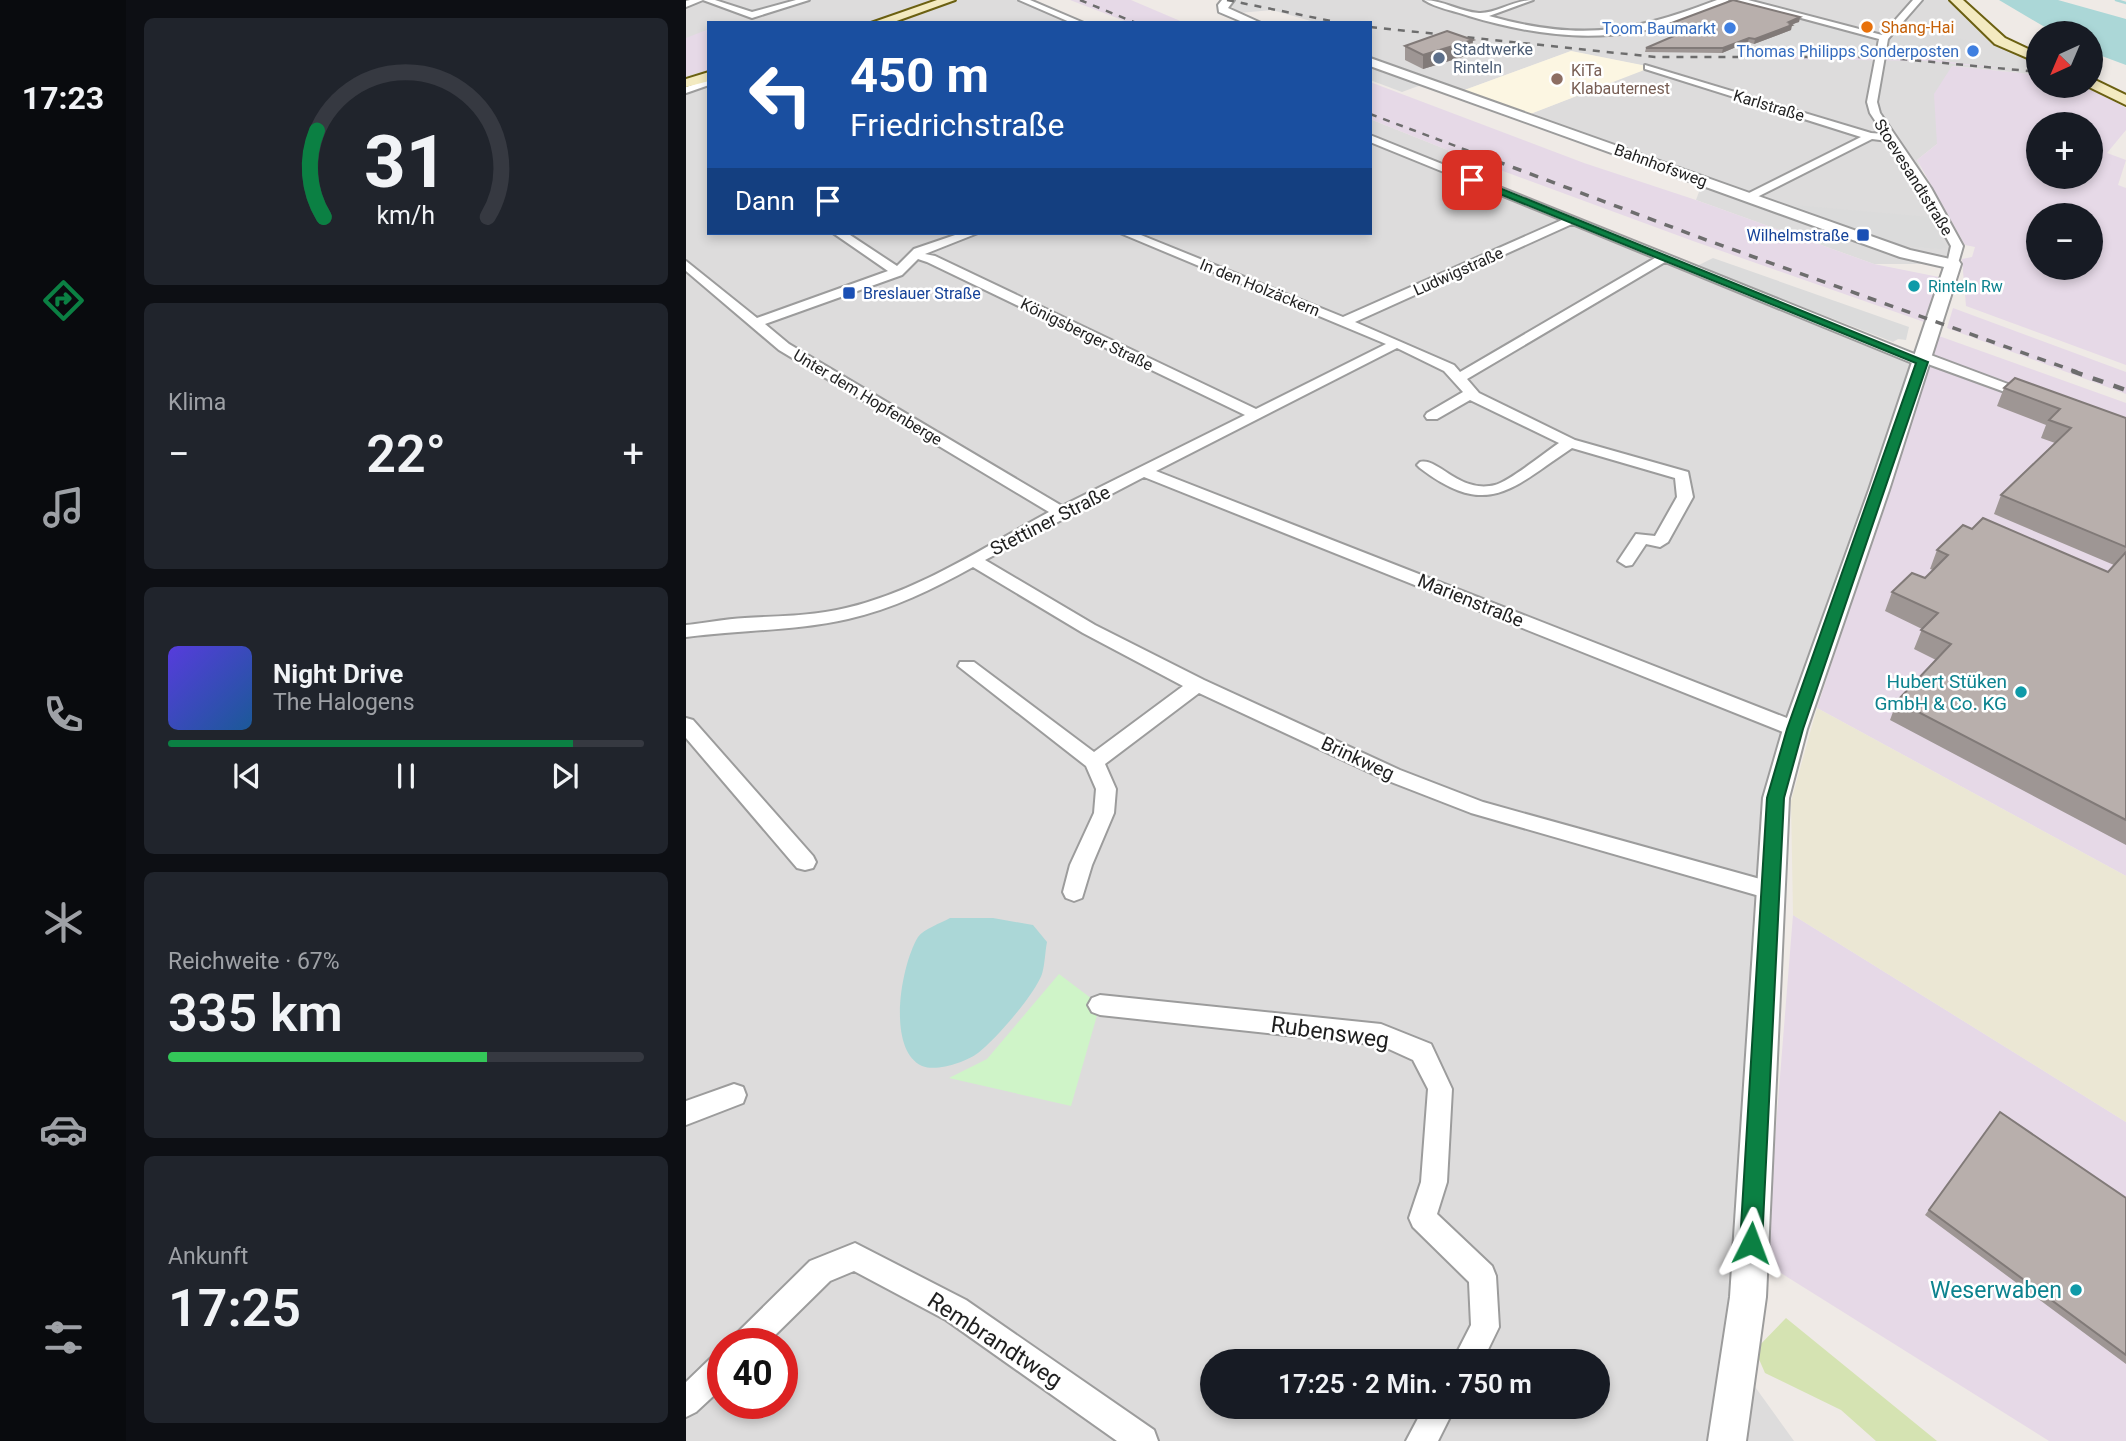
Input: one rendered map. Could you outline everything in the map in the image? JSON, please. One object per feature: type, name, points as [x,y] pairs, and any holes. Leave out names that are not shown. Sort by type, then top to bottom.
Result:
[{"type":"main road","points":[[883,21],[949,0]]},
{"type":"main road","points":[[1956,0],[2000,41],[2026,53]]},
{"type":"main road","points":[[686,83],[707,77]]},
{"type":"main road","points":[[2104,89],[2126,101]]},
{"type":"street","points":[[686,4],[699,0]]},
{"type":"street","points":[[707,0],[752,15],[804,0]]},
{"type":"street","points":[[1023,0],[1075,21]]},
{"type":"street","points":[[1229,0],[1223,5],[1223,10],[1251,21]]},
{"type":"street","points":[[1428,0],[1533,32],[1574,35],[1623,32],[1652,26],[1725,0]]},
{"type":"street","points":[[1480,16],[1529,0]]},
{"type":"street","points":[[1738,0],[1884,38],[1918,0]]},
{"type":"street","name":"Stoevesandtstraße","points":[[1727,1441],[1748,1297],[1776,798],[1795,729],[1923,360],[1957,246],[1925,188],[1875,113],[1872,102],[1884,38]]},
{"type":"street","name":"Bahnhofsweg","points":[[1372,63],[1906,254],[1953,264]]},
{"type":"street","name":"Karlstraße","points":[[1648,67],[1870,136],[1891,138]]},
{"type":"street","points":[[686,90],[707,83]]},
{"type":"street","points":[[1749,197],[1870,136]]},
{"type":"street","points":[[1372,139],[1923,360],[2037,400]]},
{"type":"street","name":"Ludwigstraße","points":[[1345,321],[1571,220]]},
{"type":"street","points":[[842,235],[898,272]]},
{"type":"street","points":[[756,323],[898,272],[915,255],[967,235]]},
{"type":"street","name":"In den Holzäckern","points":[[1131,235],[1345,321],[1449,368],[1459,378]]},
{"type":"street","name":"Königsberger Straße","points":[[915,255],[931,259],[1257,415]]},
{"type":"street","points":[[1626,561],[1642,538],[1660,542],[1685,497],[1683,475],[1570,443],[1470,394],[1459,378],[1664,258]]},
{"type":"street","name":"Unter dem Hopfenberge","points":[[686,265],[784,346],[1061,512]]},
{"type":"street","name":"Stettiner Straße","points":[[686,631],[847,614],[902,596],[1061,512],[1146,472],[1390,348],[1393,344]]},
{"type":"street","points":[[1432,416],[1470,394]]},
{"type":"street","points":[[1425,465],[1449,483],[1458,486],[1476,491],[1500,489],[1570,443]]},
{"type":"street","name":"Marienstraße","points":[[1146,472],[1795,729]]},
{"type":"street","name":"Brinkweg","points":[[973,560],[1089,629],[1197,685],[1393,775],[1479,808],[1770,890]]},
{"type":"street","points":[[967,666],[1094,762],[1106,789],[1104,813],[1081,865],[1074,892]]},
{"type":"street","points":[[1094,762],[1197,685]]},
{"type":"street","points":[[686,725],[805,862]]},
{"type":"street","name":"Rubensweg","points":[[1100,1005],[1381,1035],[1422,1052],[1440,1089],[1434,1182],[1422,1218],[1482,1276],[1485,1327],[1473,1349]]},
{"type":"street","points":[[686,1113],[734,1095]]},
{"type":"street","name":"Rembrandtweg","points":[[762,1328],[820,1271],[856,1257],[956,1310],[1143,1441]]},
{"type":"street","points":[[686,1402],[707,1382]]},
{"type":"street","points":[[1425,1439],[1434,1419]]},
{"type":"shaded area","points":[[686,0],[941,0],[875,21],[707,21],[707,73],[686,79]]},
{"type":"shaded area","points":[[958,0],[1018,0],[1075,21],[893,21]]},
{"type":"shaded area","points":[[1070,0],[1131,0],[1180,21],[1125,21]]},
{"type":"shaded area","points":[[1235,0],[1947,0],[1990,42],[2026,57],[2026,74],[1952,66],[1937,144],[1917,160],[1957,246],[1953,264],[1874,264],[1696,200],[1703,181],[1525,116],[1650,67],[1571,51],[1459,92],[1372,61],[1372,21],[1311,21],[1272,10],[1239,13],[1230,5]]},
{"type":"shaded area","points":[[1802,21],[1870,38],[1876,42],[1873,56],[1728,56],[1722,53],[1748,42],[1755,44],[1789,30],[1788,26]]},
{"type":"shaded area","points":[[707,30],[707,71],[686,76],[686,38]]},
{"type":"shaded area","points":[[1896,33],[1917,37],[1933,37],[1937,34],[1975,42],[1975,46],[1965,52],[1927,48],[1927,58],[1886,56],[1890,40]]},
{"type":"shaded area","name":"KiTa Klabauternest","points":[[1571,51],[1652,67],[1525,116],[1459,92]]},
{"type":"shaded area","points":[[1777,55],[1921,58],[2020,71],[1929,61],[1780,59]]},
{"type":"shaded area","points":[[1952,66],[2026,74],[2026,98],[2104,98],[2104,95],[2126,108],[2126,130],[2107,153],[2126,160],[2118,185],[2126,188],[2126,365],[1966,306],[1962,259],[1972,257],[1975,247],[1965,245],[1917,160],[1937,144],[1934,94]]},
{"type":"shaded area","points":[[1372,68],[1421,85],[1402,92],[1372,81]]},
{"type":"shaded area","points":[[707,80],[707,235],[1372,235],[1372,120],[1470,159],[1448,169],[1922,362],[1776,798],[1740,1366],[1794,1441],[686,1441],[686,86]]},
{"type":"shaded area","points":[[1372,83],[1584,163],[1874,264],[1944,278],[1927,323],[1470,159],[1372,120]]},
{"type":"shaded area","points":[[1793,205],[1929,217],[1946,247],[1941,249],[1894,245]]},
{"type":"shaded area","points":[[1713,258],[1909,327],[1906,340],[1898,339],[1893,342],[1697,266]]},
{"type":"shaded area","points":[[1953,308],[2126,372],[2126,394],[1947,328]]},
{"type":"shaded area","points":[[1939,336],[2126,403],[2126,876],[1817,708]]},
{"type":"shaded area","points":[[1817,708],[2126,876],[2126,1122],[1793,915],[1791,801]]},
{"type":"shaded area","points":[[1793,915],[2126,1122],[2126,1441],[2049,1441],[1765,1263]]},
{"type":"green space","points":[[1059,974],[1100,1005],[1071,1106],[949,1078],[987,1059]]},
{"type":"green space","points":[[1786,1318],[1937,1441],[1876,1441],[1841,1410],[1765,1373],[1755,1350]]},
{"type":"water","points":[[1999,0],[2058,0],[2126,19],[2126,65],[2104,57],[2104,21],[2035,21]]},
{"type":"water","points":[[950,918],[993,918],[1033,925],[1047,942],[1038,983],[1004,1027],[973,1056],[959,1063],[928,1068],[911,1057],[904,1043],[900,1025],[902,986],[918,937]]},
{"type":"building","name":"Toom Baumarkt","points":[[1733,0],[1800,17],[1789,22],[1793,23],[1790,24],[1792,25],[1723,48],[1646,48],[1681,33],[1661,27]]},
{"type":"building","points":[[1447,31],[1473,40],[1423,55],[1405,46]]},
{"type":"building","points":[[2015,378],[2126,418],[2126,547],[2001,495],[2071,428],[2049,420],[2060,409],[2004,388]]},
{"type":"building","name":"Hubert Stüken GmbH & Co. KG","points":[[1983,518],[2108,572],[2126,552],[2126,820],[1897,701],[1951,644],[1921,630],[1938,613],[1892,592],[1912,573],[1925,578],[1948,555],[1937,550],[1963,525],[1972,529]]},
{"type":"building","name":"Weserwaben","points":[[2000,1112],[2126,1198],[2126,1355],[1929,1210]]},
{"type":"waterway","points":[[2116,0],[2126,3]]},
{"type":"railway","points":[[1080,0],[1131,21]]},
{"type":"railway","points":[[1227,0],[1331,21]]},
{"type":"railway","points":[[1372,27],[1655,57],[1880,57],[2026,71]]},
{"type":"railway","points":[[1372,115],[1501,163]]},
{"type":"railway","points":[[1496,161],[1709,241],[2077,372]]},
{"type":"railway","points":[[2072,371],[2126,390]]},
{"type":"place","name":"Shang-Hai","points":[[1867,27]]},
{"type":"place","name":"Toom Baumarkt","points":[[1730,28]]},
{"type":"place","name":"Thomas Philipps Sonderposten","points":[[1973,51]]},
{"type":"place","name":"Stadtwerke Rinteln","points":[[1439,58]]},
{"type":"place","name":"KiTa Klabauternest","points":[[1557,79]]},
{"type":"place","name":"Wilhelmstraße","points":[[1863,235]]},
{"type":"place","name":"Rinteln Rw","points":[[1914,286]]},
{"type":"place","name":"Breslauer Straße","points":[[849,293]]},
{"type":"place","name":"Hubert Stüken GmbH & Co. KG","points":[[2021,692]]},
{"type":"place","name":"Weserwaben","points":[[2076,1290]]},
{"type":"route","points":[[1472,180],[1922,362],[1795,729],[1776,798],[1751,1243]]}]
